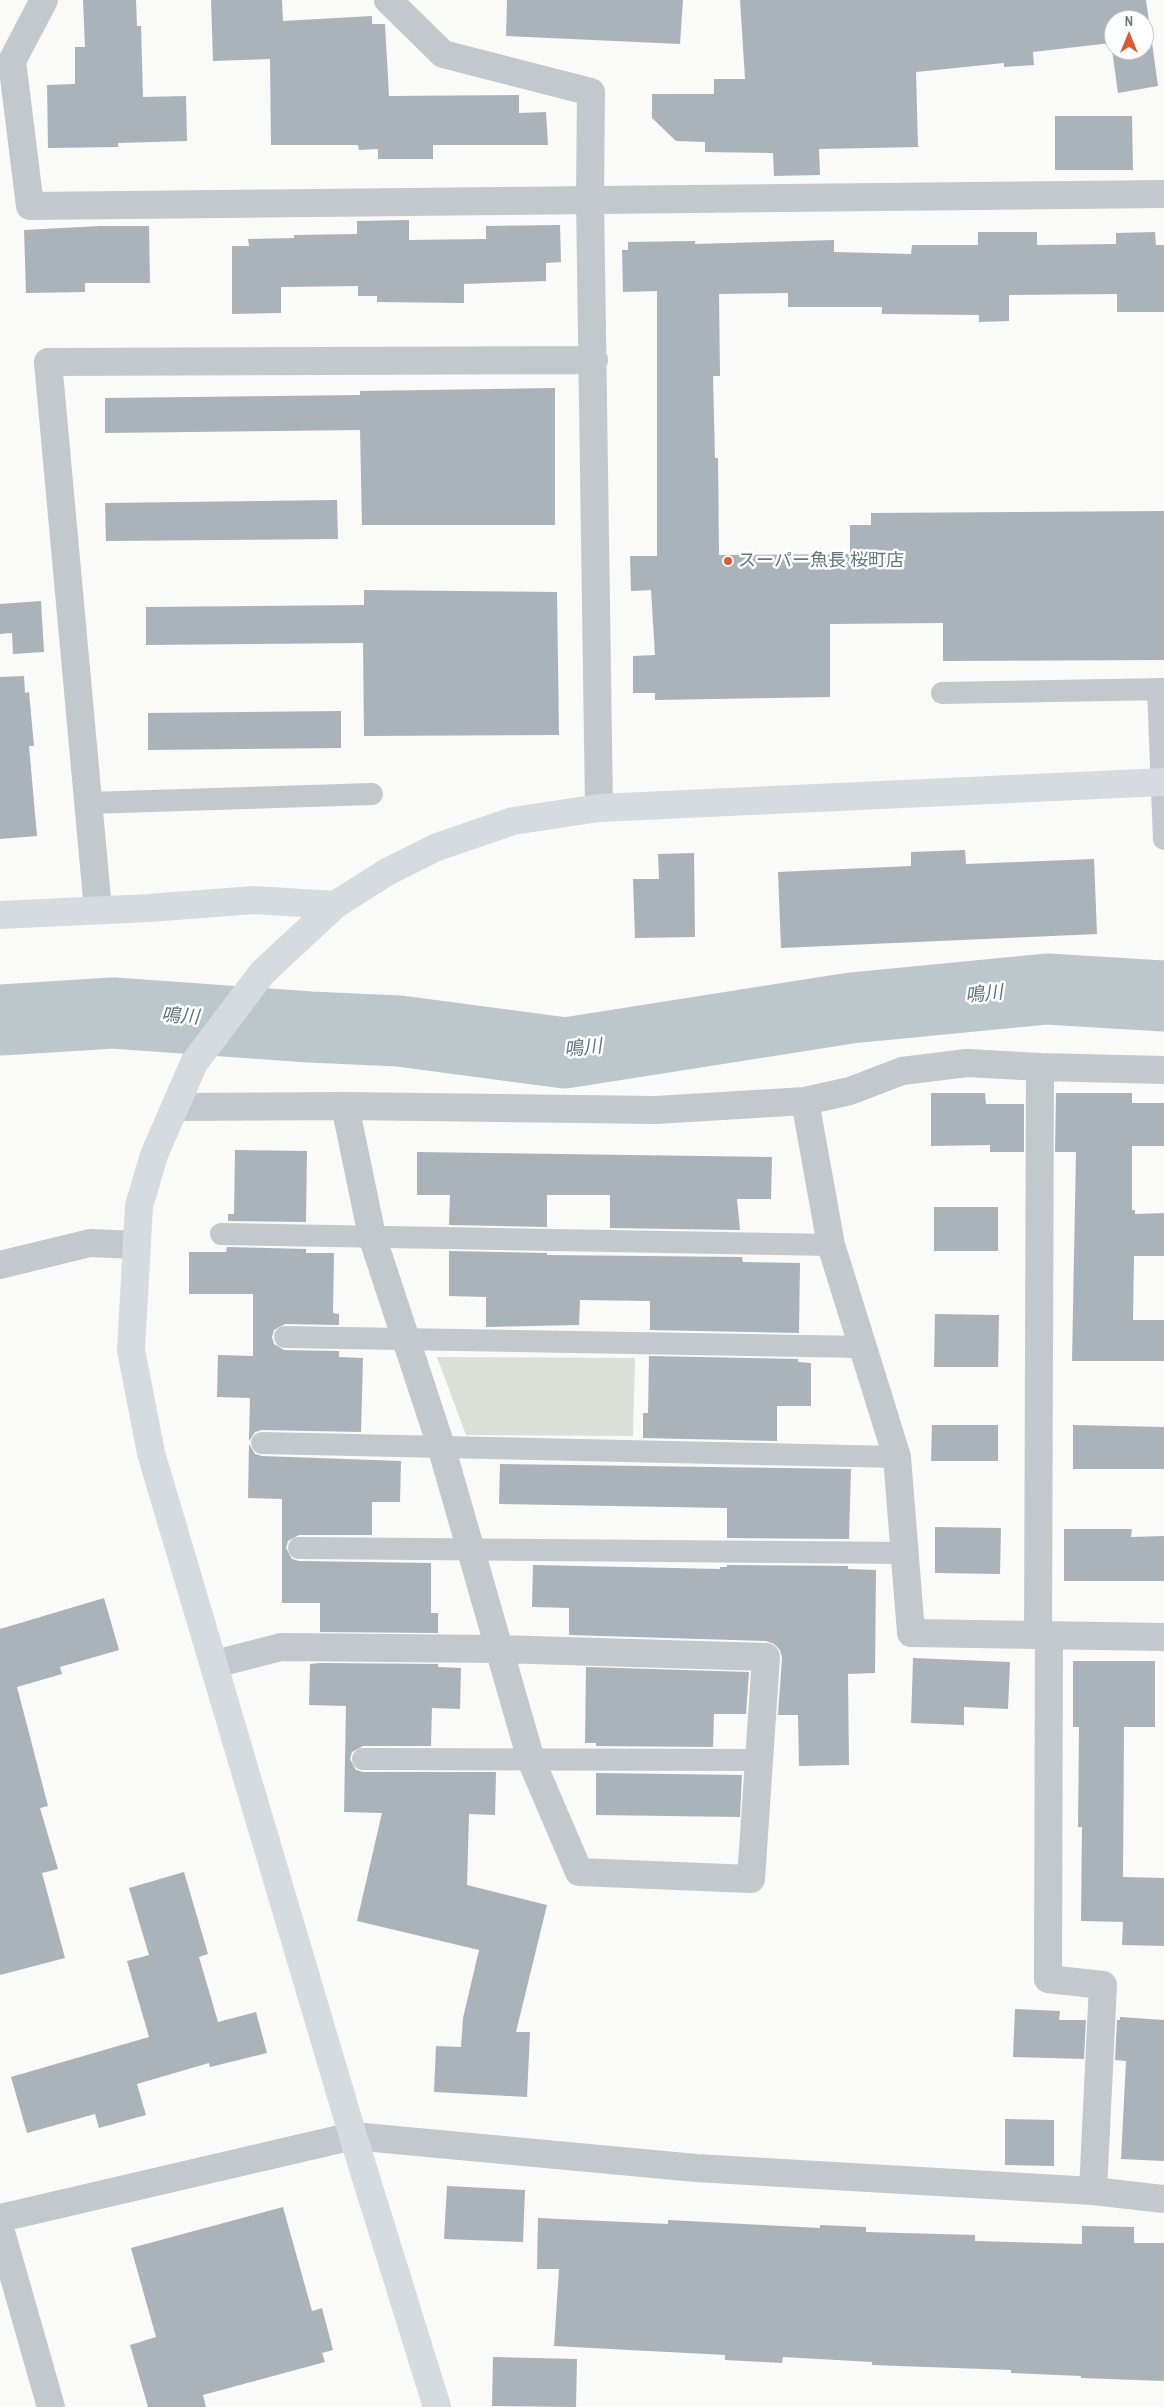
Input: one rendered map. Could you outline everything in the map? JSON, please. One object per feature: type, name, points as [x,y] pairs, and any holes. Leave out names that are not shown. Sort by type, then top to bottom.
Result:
[{"type":"street","points":[[44,0],[12,61],[30,206],[1164,194]]},
{"type":"street","points":[[388,0],[443,54],[591,92],[590,199],[600,808]]},
{"type":"street","points":[[98,910],[48,362],[594,360]]},
{"type":"street","points":[[437,2407],[353,2136],[152,1453],[131,1350],[139,1206],[154,1156],[194,1063],[262,973],[335,905],[387,872],[437,847],[513,821],[600,808],[1163,782]]},
{"type":"street","points":[[0,915],[254,900],[335,905]]},
{"type":"street","points":[[175,1107],[345,1106],[656,1110],[805,1101],[850,1091],[902,1071],[967,1063],[1040,1068],[1164,1070]]},
{"type":"street","points":[[1040,1068],[1048,1979],[1103,1986],[1093,2191]]},
{"type":"street","points":[[805,1101],[831,1246],[897,1457],[912,1633],[1164,1637]]},
{"type":"street","points":[[215,1664],[280,1647],[499,1649],[766,1657],[751,1879],[579,1872],[531,1760],[499,1649],[471,1549],[441,1446],[372,1236],[345,1106]]},
{"type":"street","points":[[0,1265],[90,1243],[136,1245]]},
{"type":"street","points":[[0,2218],[353,2136],[696,2168],[1093,2191],[1164,2199]]},
{"type":"street","points":[[0,2228],[51,2407]]},
{"type":"lane","points":[[942,694],[1161,689],[1164,838]]},
{"type":"lane","points":[[89,803],[372,794]]},
{"type":"lane","points":[[221,1234],[831,1246]]},
{"type":"lane","points":[[286,1338],[862,1347]]},
{"type":"lane","points":[[262,1443],[897,1457]]},
{"type":"lane","points":[[299,1548],[905,1553]]},
{"type":"lane","points":[[363,1759],[759,1760]]},
{"type":"shaded area","points":[[437,1357],[635,1358],[633,1436],[466,1435]]},
{"type":"building","points":[[83,0],[136,0],[137,26],[141,26],[143,97],[186,96],[187,141],[118,143],[118,147],[48,148],[47,85],[75,84],[75,47],[85,47]]},
{"type":"building","points":[[211,0],[282,0],[283,21],[372,16],[372,24],[385,24],[389,96],[519,95],[519,113],[546,112],[548,145],[433,145],[433,159],[378,159],[378,149],[359,150],[358,145],[271,145],[270,59],[213,61]]},
{"type":"building","points":[[507,0],[683,0],[680,44],[506,36]]},
{"type":"building","points":[[740,0],[1146,0],[1147,10],[1104,10],[1104,44],[1033,52],[1034,65],[1004,67],[1004,63],[916,72],[918,147],[819,149],[820,175],[774,176],[773,153],[705,152],[705,142],[676,141],[652,118],[652,94],[714,94],[714,79],[745,79]]},
{"type":"building","points":[[1154,57],[1158,86],[1118,93],[1113,60],[1154,60]]},
{"type":"building","points":[[1055,116],[1132,116],[1133,170],[1055,170]]},
{"type":"building","points":[[409,220],[409,240],[486,239],[486,226],[560,225],[561,262],[546,263],[546,281],[464,284],[464,303],[377,302],[377,296],[358,296],[358,286],[281,287],[281,313],[232,314],[232,246],[249,246],[248,239],[294,238],[294,235],[357,234],[357,221]]},
{"type":"building","points":[[100,226],[149,226],[150,283],[85,283],[85,292],[26,293],[24,230]]},
{"type":"building","points":[[978,232],[1037,232],[1037,245],[1116,244],[1116,233],[1155,232],[1156,245],[1164,245],[1164,312],[1117,312],[1117,294],[1009,295],[1009,321],[979,322],[979,315],[882,314],[882,307],[788,307],[788,293],[719,294],[720,376],[713,376],[715,458],[718,458],[719,555],[850,554],[850,525],[871,525],[871,513],[1164,511],[1164,660],[943,661],[943,623],[830,624],[830,697],[655,700],[655,693],[633,693],[633,656],[655,655],[651,590],[631,591],[630,556],[657,556],[657,291],[623,292],[622,250],[628,250],[628,242],[695,241],[695,244],[834,240],[834,252],[911,254],[912,245],[978,245]]},
{"type":"building","points":[[555,388],[555,525],[362,525],[360,430],[105,433],[105,398],[360,395],[360,391]]},
{"type":"building","points":[[337,500],[338,539],[106,541],[105,503]]},
{"type":"building","points":[[364,590],[557,592],[559,735],[364,736],[363,643],[146,645],[146,607],[364,605]]},
{"type":"building","points":[[41,601],[44,652],[13,654],[12,633],[0,634],[0,604]]},
{"type":"building","points":[[24,676],[25,693],[29,692],[34,746],[29,746],[37,836],[0,839],[0,677]]},
{"type":"building","points":[[341,711],[341,748],[148,750],[148,713]]},
{"type":"building","points":[[965,850],[966,864],[1094,859],[1097,934],[781,948],[778,872],[911,866],[911,852]]},
{"type":"building","points":[[694,853],[695,937],[635,938],[633,879],[659,879],[658,854]]},
{"type":"building","points":[[931,1093],[985,1093],[986,1104],[1024,1104],[1024,1152],[990,1152],[990,1145],[931,1146]]},
{"type":"building","points":[[1056,1093],[1132,1093],[1132,1103],[1164,1103],[1164,1146],[1132,1146],[1132,1210],[1135,1210],[1135,1214],[1164,1213],[1164,1256],[1134,1256],[1133,1320],[1164,1320],[1164,1361],[1072,1361],[1076,1152],[1055,1152]]},
{"type":"building","points":[[235,1150],[307,1151],[306,1222],[228,1221],[228,1214],[234,1214]]},
{"type":"building","points":[[417,1152],[772,1157],[771,1199],[737,1199],[740,1230],[610,1228],[610,1195],[547,1195],[547,1227],[449,1225],[450,1195],[417,1195]]},
{"type":"building","points":[[934,1207],[998,1207],[998,1251],[934,1251]]},
{"type":"building","points":[[227,1247],[306,1249],[306,1253],[334,1253],[333,1313],[339,1314],[339,1325],[285,1324],[274,1330],[272,1337],[274,1344],[284,1350],[339,1351],[339,1357],[363,1358],[361,1432],[262,1430],[255,1432],[249,1441],[250,1398],[217,1397],[218,1355],[253,1356],[253,1294],[189,1294],[189,1252],[226,1252]]},
{"type":"building","points":[[449,1251],[547,1253],[547,1255],[742,1257],[743,1262],[800,1263],[799,1333],[650,1330],[650,1301],[580,1300],[579,1325],[486,1327],[486,1297],[449,1296]]},
{"type":"building","points":[[935,1314],[999,1315],[998,1367],[934,1367]]},
{"type":"building","points":[[649,1356],[798,1359],[798,1362],[811,1363],[811,1406],[777,1406],[777,1441],[643,1438],[643,1413],[648,1413]]},
{"type":"building","points":[[932,1425],[998,1425],[998,1461],[931,1461]]},
{"type":"building","points":[[1073,1425],[1164,1427],[1164,1469],[1073,1469]]},
{"type":"building","points":[[249,1444],[255,1454],[262,1456],[401,1461],[400,1502],[372,1502],[372,1535],[299,1535],[288,1541],[286,1548],[292,1559],[299,1561],[431,1563],[431,1613],[438,1613],[438,1633],[320,1632],[320,1603],[282,1603],[282,1499],[248,1498]]},
{"type":"building","points":[[500,1464],[851,1469],[849,1539],[727,1538],[727,1508],[499,1504]]},
{"type":"building","points":[[935,1527],[1001,1528],[1000,1574],[935,1573]]},
{"type":"building","points":[[1064,1529],[1132,1529],[1131,1537],[1164,1536],[1164,1581],[1064,1581]]},
{"type":"building","points":[[533,1565],[720,1569],[720,1567],[727,1567],[727,1565],[848,1566],[848,1569],[876,1570],[875,1673],[848,1674],[849,1765],[799,1766],[798,1715],[778,1715],[782,1658],[780,1650],[774,1644],[766,1641],[569,1635],[569,1608],[532,1607]]},
{"type":"building","points":[[104,1598],[119,1650],[60,1667],[62,1674],[17,1687],[48,1806],[40,1808],[58,1869],[42,1873],[65,1958],[0,1975],[0,1629]]},
{"type":"building","points":[[913,1658],[1010,1662],[1008,1709],[964,1707],[964,1725],[911,1723]]},
{"type":"building","points":[[1073,1661],[1155,1661],[1155,1727],[1124,1727],[1123,1877],[1164,1878],[1164,1946],[1122,1945],[1123,1922],[1081,1921],[1082,1827],[1078,1827],[1079,1727],[1073,1727]]},
{"type":"building","points":[[310,1664],[438,1664],[438,1667],[461,1668],[460,1709],[432,1708],[431,1746],[363,1746],[352,1752],[350,1759],[356,1770],[363,1772],[496,1772],[495,1815],[469,1814],[467,1885],[547,1905],[516,2032],[530,2032],[527,2097],[434,2092],[436,2046],[461,2047],[463,2018],[479,1950],[357,1921],[382,1813],[344,1812],[346,1706],[309,1705]]},
{"type":"building","points":[[586,1667],[749,1672],[746,1714],[714,1714],[713,1747],[596,1746],[596,1743],[585,1743]]},
{"type":"building","points":[[596,1773],[742,1775],[740,1817],[596,1815]]},
{"type":"building","points":[[184,1872],[208,1954],[199,1957],[218,2022],[256,2012],[267,2053],[210,2067],[209,2063],[137,2084],[146,2115],[99,2128],[95,2114],[27,2133],[11,2077],[149,2037],[127,1961],[149,1955],[129,1888]]},
{"type":"building","points":[[1015,2009],[1060,2011],[1059,2020],[1086,2020],[1084,2059],[1013,2057]]},
{"type":"building","points":[[1120,2017],[1164,2020],[1164,2161],[1121,2159],[1126,2061],[1115,2060],[1117,2020],[1120,2020]]},
{"type":"building","points":[[1005,2119],[1054,2120],[1054,2166],[1005,2165]]},
{"type":"building","points":[[447,2186],[525,2190],[523,2242],[444,2239]]},
{"type":"building","points":[[283,2207],[312,2311],[322,2308],[333,2350],[322,2353],[325,2362],[203,2395],[206,2407],[148,2407],[130,2345],[156,2337],[131,2248]]},
{"type":"building","points":[[538,2218],[668,2224],[668,2220],[820,2228],[820,2225],[866,2227],[866,2232],[975,2235],[975,2241],[1082,2244],[1082,2226],[1134,2227],[1134,2243],[1164,2243],[1164,2381],[1011,2373],[1011,2370],[872,2365],[872,2362],[783,2357],[782,2363],[725,2360],[725,2355],[554,2346],[559,2269],[537,2269]]},
{"type":"building","points":[[493,2357],[577,2359],[576,2407],[492,2406]]},
{"type":"waterway","name":"鳴川","points":[[0,1020],[113,1013],[310,1027],[399,1031],[565,1053],[851,1008],[1047,989],[1164,996]]},
{"type":"place","name":"スーパー魚長 桜町店","points":[[728,561]]}]
